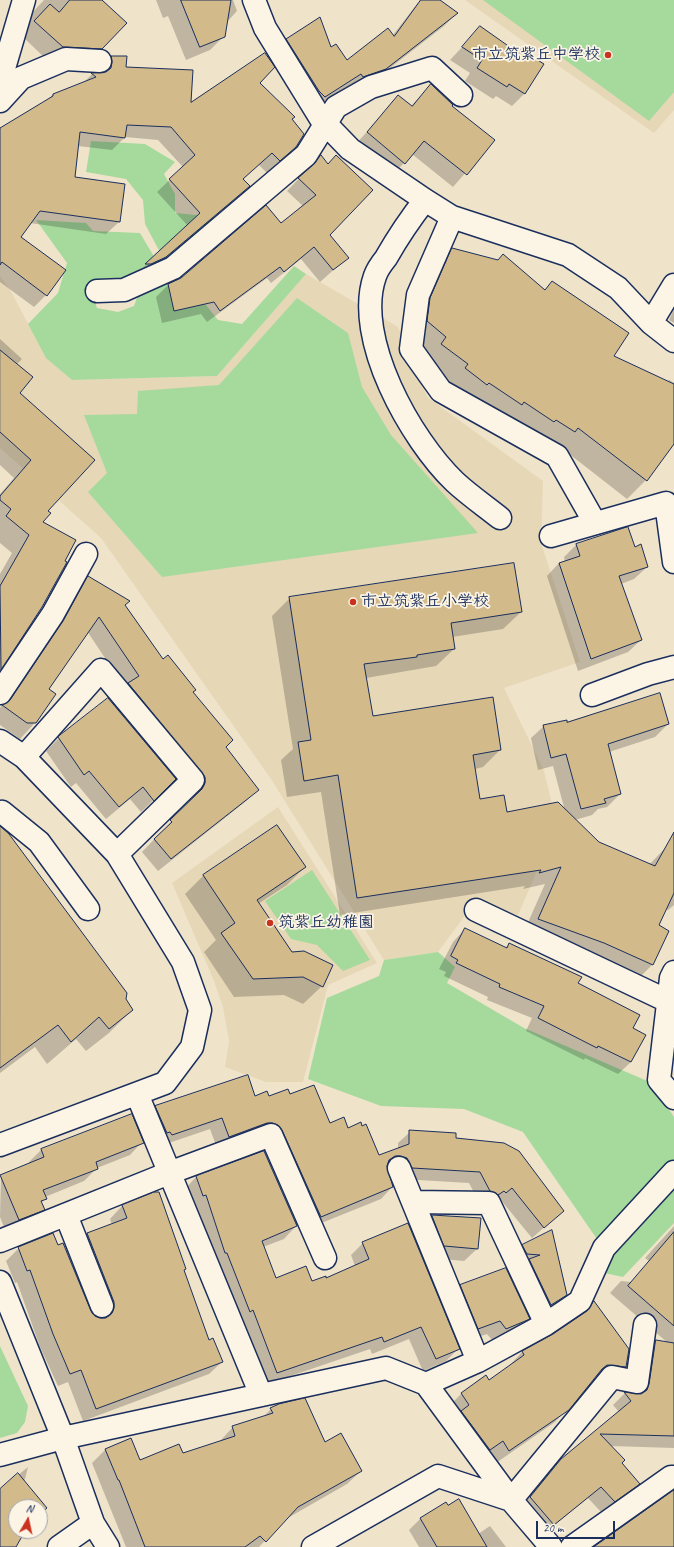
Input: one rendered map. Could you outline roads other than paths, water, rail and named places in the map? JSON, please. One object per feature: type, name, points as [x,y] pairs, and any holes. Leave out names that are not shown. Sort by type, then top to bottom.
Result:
[{"type":"street","points":[[0,82],[24,0]]},
{"type":"street","points":[[254,0],[265,28],[320,119],[350,149],[425,200],[452,216],[568,255],[618,288],[652,323],[674,341]]},
{"type":"street","points":[[0,101],[21,78],[66,59],[100,61]]},
{"type":"street","points":[[97,291],[124,290],[173,268],[306,155],[336,107],[372,87],[432,68],[461,94]]},
{"type":"street","points":[[425,200],[403,228],[375,276],[370,301],[374,343],[391,392],[420,440],[455,482],[500,518]]},
{"type":"street","points":[[452,216],[418,295],[411,349],[441,391],[557,456],[596,523]]},
{"type":"street","points":[[652,323],[674,285]]},
{"type":"street","points":[[551,536],[670,502],[674,562]]},
{"type":"street","points":[[0,693],[54,614],[86,554]]},
{"type":"street","points":[[592,695],[648,674],[674,667]]},
{"type":"street","points":[[24,757],[100,670],[193,780],[117,854]]},
{"type":"street","points":[[0,741],[24,757],[117,854],[183,962],[200,1010],[192,1047],[165,1083],[0,1145]]},
{"type":"street","points":[[0,813],[2,812],[39,842],[88,909]]},
{"type":"street","points":[[476,910],[671,1002]]},
{"type":"street","points":[[674,972],[671,978],[671,1002],[659,1080],[674,1098]]},
{"type":"street","points":[[137,1094],[261,1395]]},
{"type":"street","points":[[0,1241],[169,1173],[271,1135],[325,1258]]},
{"type":"street","points":[[399,1168],[478,1361]]},
{"type":"street","points":[[426,1384],[478,1361],[546,1324],[580,1300],[604,1248],[674,1172]]},
{"type":"street","points":[[413,1202],[489,1203],[546,1324]]},
{"type":"street","points":[[66,1215],[102,1306]]},
{"type":"street","points":[[0,1282],[64,1438],[93,1523],[108,1547]]},
{"type":"street","points":[[511,1500],[612,1377],[637,1382],[645,1326]]},
{"type":"street","points":[[0,1455],[64,1438],[386,1368],[426,1384],[511,1500],[551,1547]]},
{"type":"street","points":[[313,1547],[438,1476],[511,1500]]},
{"type":"street","points":[[572,1547],[671,1477],[674,1477]]},
{"type":"street","points":[[59,1547],[93,1523]]},
{"type":"place","name":"市立筑紫丘中学校","points":[[608,55]]},
{"type":"place","name":"市立筑紫丘小学校","points":[[353,602]]},
{"type":"place","name":"筑紫丘幼稚園","points":[[270,923]]}]
